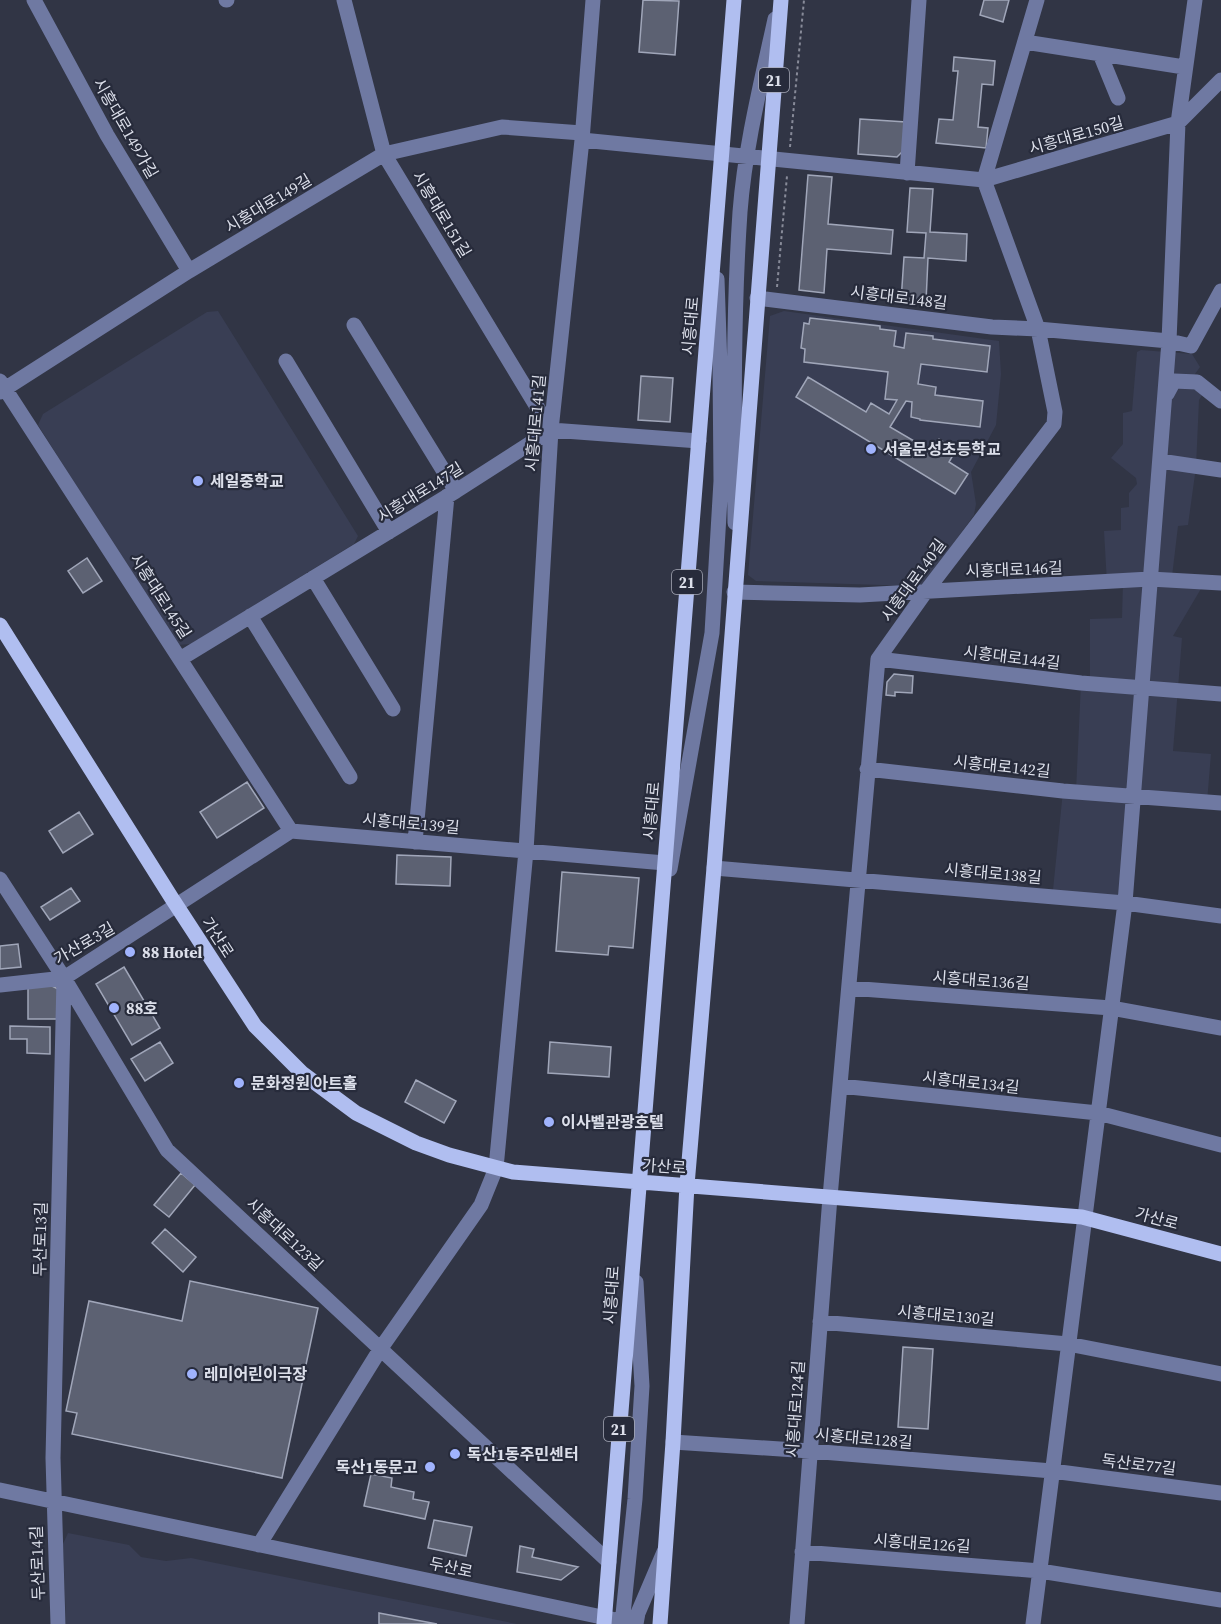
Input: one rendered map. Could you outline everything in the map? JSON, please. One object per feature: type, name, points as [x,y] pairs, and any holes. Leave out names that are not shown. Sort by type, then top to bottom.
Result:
[{"type":"main road","name":"시흥대로","points":[[605,1621],[734,0]]},
{"type":"main road","name":"21","points":[[660,1624],[673,1442],[687,1185],[714,868],[780,0]]},
{"type":"main road","name":"가산로","points":[[0,625],[255,1026],[302,1073],[356,1113],[381,1126],[448,1155],[513,1172],[1085,1217],[1221,1254]]},
{"type":"street","name":"시흥대로149가길","points":[[34,0],[107,135],[189,271]]},
{"type":"street","name":"시흥대로151길","points":[[344,0],[384,154],[551,430]]},
{"type":"street","name":"시흥대로141길","points":[[526,851],[551,430],[582,136],[593,0]]},
{"type":"street","points":[[736,573],[733,368],[740,212],[750,136],[780,0]]},
{"type":"street","points":[[907,173],[919,0]]},
{"type":"street","points":[[1037,0],[984,180],[1038,328]]},
{"type":"street","points":[[1033,1624],[1125,903],[1169,341],[1178,123],[1195,0]]},
{"type":"street","points":[[1025,42],[1184,67]]},
{"type":"street","name":"시흥대로150길","points":[[1100,54],[1118,98]]},
{"type":"street","name":"시흥대로150길","points":[[722,154],[984,180],[1178,123],[1221,80]]},
{"type":"street","name":"시흥대로149길","points":[[2,387],[384,154],[502,127],[722,154]]},
{"type":"street","points":[[660,926],[712,633],[721,481],[720,367],[715,238]]},
{"type":"street","name":"시흥대로148길","points":[[757,298],[992,327],[1038,328],[1169,341],[1191,346],[1221,291]]},
{"type":"street","points":[[354,326],[452,494],[415,842]]},
{"type":"street","name":"시흥대로140길","points":[[858,880],[878,659],[927,590],[1054,424],[1055,411],[1038,328]]},
{"type":"street","points":[[286,361],[390,532]]},
{"type":"street","points":[[1165,398],[1174,381],[1197,382],[1221,401]]},
{"type":"street","name":"시흥대로145길","points":[[2,387],[291,831]]},
{"type":"street","points":[[551,430],[699,441]]},
{"type":"street","name":"시흥대로147길","points":[[180,659],[452,494],[551,430]]},
{"type":"street","points":[[1160,461],[1221,470]]},
{"type":"street","points":[[313,578],[393,709]]},
{"type":"street","name":"시흥대로146길","points":[[734,592],[860,595],[1150,579],[1221,583]]},
{"type":"street","points":[[250,616],[350,777]]},
{"type":"street","name":"시흥대로144길","points":[[878,659],[1081,683],[1221,694]]},
{"type":"street","name":"시흥대로142길","points":[[867,769],[1063,790],[1221,803]]},
{"type":"street","points":[[177,906],[291,831]]},
{"type":"street","name":"시흥대로139길","points":[[291,831],[665,863]]},
{"type":"street","points":[[259,1545],[381,1348],[481,1204],[496,1168],[526,851]]},
{"type":"street","name":"시흥대로138길","points":[[714,868],[1125,903],[1221,916]]},
{"type":"street","name":"시흥대로123길","points":[[0,879],[64,978],[167,1149],[609,1562]]},
{"type":"street","points":[[830,1197],[858,880]]},
{"type":"street","name":"가산로3길","points":[[0,985],[64,978],[177,906]]},
{"type":"street","name":"두산로13길","points":[[53,1501],[64,978]]},
{"type":"street","name":"시흥대로136길","points":[[849,988],[1112,1008],[1221,1028]]},
{"type":"street","name":"시흥대로134길","points":[[840,1086],[1098,1113],[1221,1145]]},
{"type":"street","name":"시흥대로124길","points":[[796,1624],[830,1197]]},
{"type":"street","points":[[629,1623],[642,1386],[634,1240]]},
{"type":"street","name":"시흥대로130길","points":[[820,1322],[1068,1344],[1221,1374]]},
{"type":"street","name":"시흥대로128길","points":[[673,1442],[1052,1471]]},
{"type":"street","name":"독산로77길","points":[[1052,1471],[1221,1493]]},
{"type":"street","name":"두산로","points":[[0,1490],[605,1621],[629,1623]]},
{"type":"street","name":"두산로14길","points":[[53,1501],[58,1624]]},
{"type":"street","points":[[629,1623],[638,1613],[665,1549]]},
{"type":"street","name":"시흥대로126길","points":[[802,1552],[1040,1571],[1221,1600]]},
{"type":"shaded area","name":"세일중학교","points":[[218,311],[358,536],[354,544],[191,644],[177,645],[38,425],[43,414],[207,312]]},
{"type":"shaded area","name":"서울문성초등학교","points":[[784,311],[999,341],[1001,374],[996,425],[971,472],[976,504],[974,515],[924,584],[914,586],[756,581],[748,575],[770,316]]},
{"type":"shaded area","points":[[1141,350],[1192,354],[1200,367],[1190,381],[1206,389],[1199,400],[1196,467],[1188,525],[1178,526],[1171,585],[1202,587],[1173,636],[1182,638],[1173,751],[1211,754],[1207,802],[1149,797],[1140,806],[1132,900],[1053,890],[1063,791],[1076,791],[1081,683],[1090,683],[1090,619],[1122,618],[1123,582],[1107,583],[1104,531],[1121,530],[1121,508],[1129,507],[1129,493],[1137,484],[1136,478],[1111,458],[1123,444],[1123,413],[1132,411],[1137,352]]},
{"type":"shaded area","points":[[68,1533],[129,1545],[141,1557],[166,1561],[191,1558],[517,1624],[66,1624],[63,1544]]},
{"type":"building","points":[[643,0],[679,1],[675,55],[639,52]]},
{"type":"building","points":[[984,0],[1009,0],[1003,22],[980,15]]},
{"type":"building","points":[[954,57],[995,61],[993,85],[982,84],[978,127],[988,128],[986,148],[936,143],[939,119],[953,120],[958,71],[953,71]]},
{"type":"building","points":[[860,119],[906,122],[903,151],[897,157],[858,154]]},
{"type":"building","points":[[808,175],[832,177],[828,224],[893,230],[891,254],[827,249],[824,293],[799,290]]},
{"type":"building","points":[[910,188],[933,189],[930,232],[967,234],[966,261],[928,258],[926,302],[901,301],[904,257],[924,258],[926,233],[907,232]]},
{"type":"building","points":[[810,318],[880,326],[880,329],[896,331],[894,346],[904,348],[906,333],[990,346],[987,372],[921,364],[918,384],[936,387],[935,395],[983,401],[980,427],[911,417],[912,402],[906,401],[890,427],[931,451],[939,439],[956,450],[949,462],[968,474],[955,494],[796,397],[808,377],[866,412],[871,403],[889,414],[897,400],[885,399],[888,372],[804,362],[805,349],[801,348],[804,323],[809,324]]},
{"type":"building","points":[[641,376],[673,378],[670,422],[638,420]]},
{"type":"building","points":[[87,558],[102,581],[83,593],[68,571]]},
{"type":"building","points":[[894,674],[913,676],[912,693],[895,692],[895,696],[886,695],[887,682]]},
{"type":"building","points":[[247,782],[264,808],[217,838],[200,812]]},
{"type":"building","points":[[79,812],[93,834],[63,853],[49,831]]},
{"type":"building","points":[[397,855],[451,857],[450,886],[396,884]]},
{"type":"building","points":[[562,872],[639,878],[633,948],[609,946],[608,955],[556,951]]},
{"type":"building","points":[[71,888],[80,901],[50,920],[41,907]]},
{"type":"building","points":[[18,944],[21,967],[0,969],[0,946]]},
{"type":"building","points":[[124,967],[160,1028],[132,1045],[96,984]]},
{"type":"building","points":[[28,985],[52,986],[60,990],[59,1019],[28,1019]]},
{"type":"building","points":[[10,1026],[50,1027],[50,1054],[27,1053],[27,1039],[10,1039]]},
{"type":"building","points":[[160,1042],[173,1063],[145,1081],[131,1059]]},
{"type":"building","points":[[550,1042],[611,1047],[609,1077],[548,1073]]},
{"type":"building","points":[[416,1080],[456,1101],[444,1123],[405,1102]]},
{"type":"building","points":[[181,1173],[195,1185],[169,1217],[154,1205]]},
{"type":"building","points":[[165,1229],[196,1257],[183,1272],[152,1243]]},
{"type":"building","points":[[190,1281],[318,1308],[282,1478],[72,1434],[77,1413],[66,1411],[89,1301],[182,1321]]},
{"type":"building","points":[[903,1347],[933,1349],[928,1429],[898,1427]]},
{"type":"building","points":[[371,1474],[392,1478],[391,1487],[414,1492],[413,1499],[429,1502],[425,1519],[364,1506]]},
{"type":"building","points":[[434,1520],[472,1527],[466,1556],[428,1548]]},
{"type":"building","points":[[520,1546],[534,1549],[532,1557],[578,1567],[561,1580],[517,1572]]},
{"type":"building","points":[[379,1613],[437,1624],[379,1624]]},
{"type":"place","name":"서울문성초등학교","points":[[871,449]]},
{"type":"place","name":"세일중학교","points":[[198,481]]},
{"type":"place","name":"88 Hotel","points":[[130,952]]},
{"type":"place","name":"88호","points":[[114,1008]]},
{"type":"place","name":"문화정원 아트홀","points":[[239,1083]]},
{"type":"place","name":"이사벨관광호텔","points":[[549,1122]]},
{"type":"place","name":"레미어린이극장","points":[[192,1374]]},
{"type":"place","name":"독산1동주민센터","points":[[455,1454]]},
{"type":"place","name":"독산1동문고","points":[[430,1467]]}]
